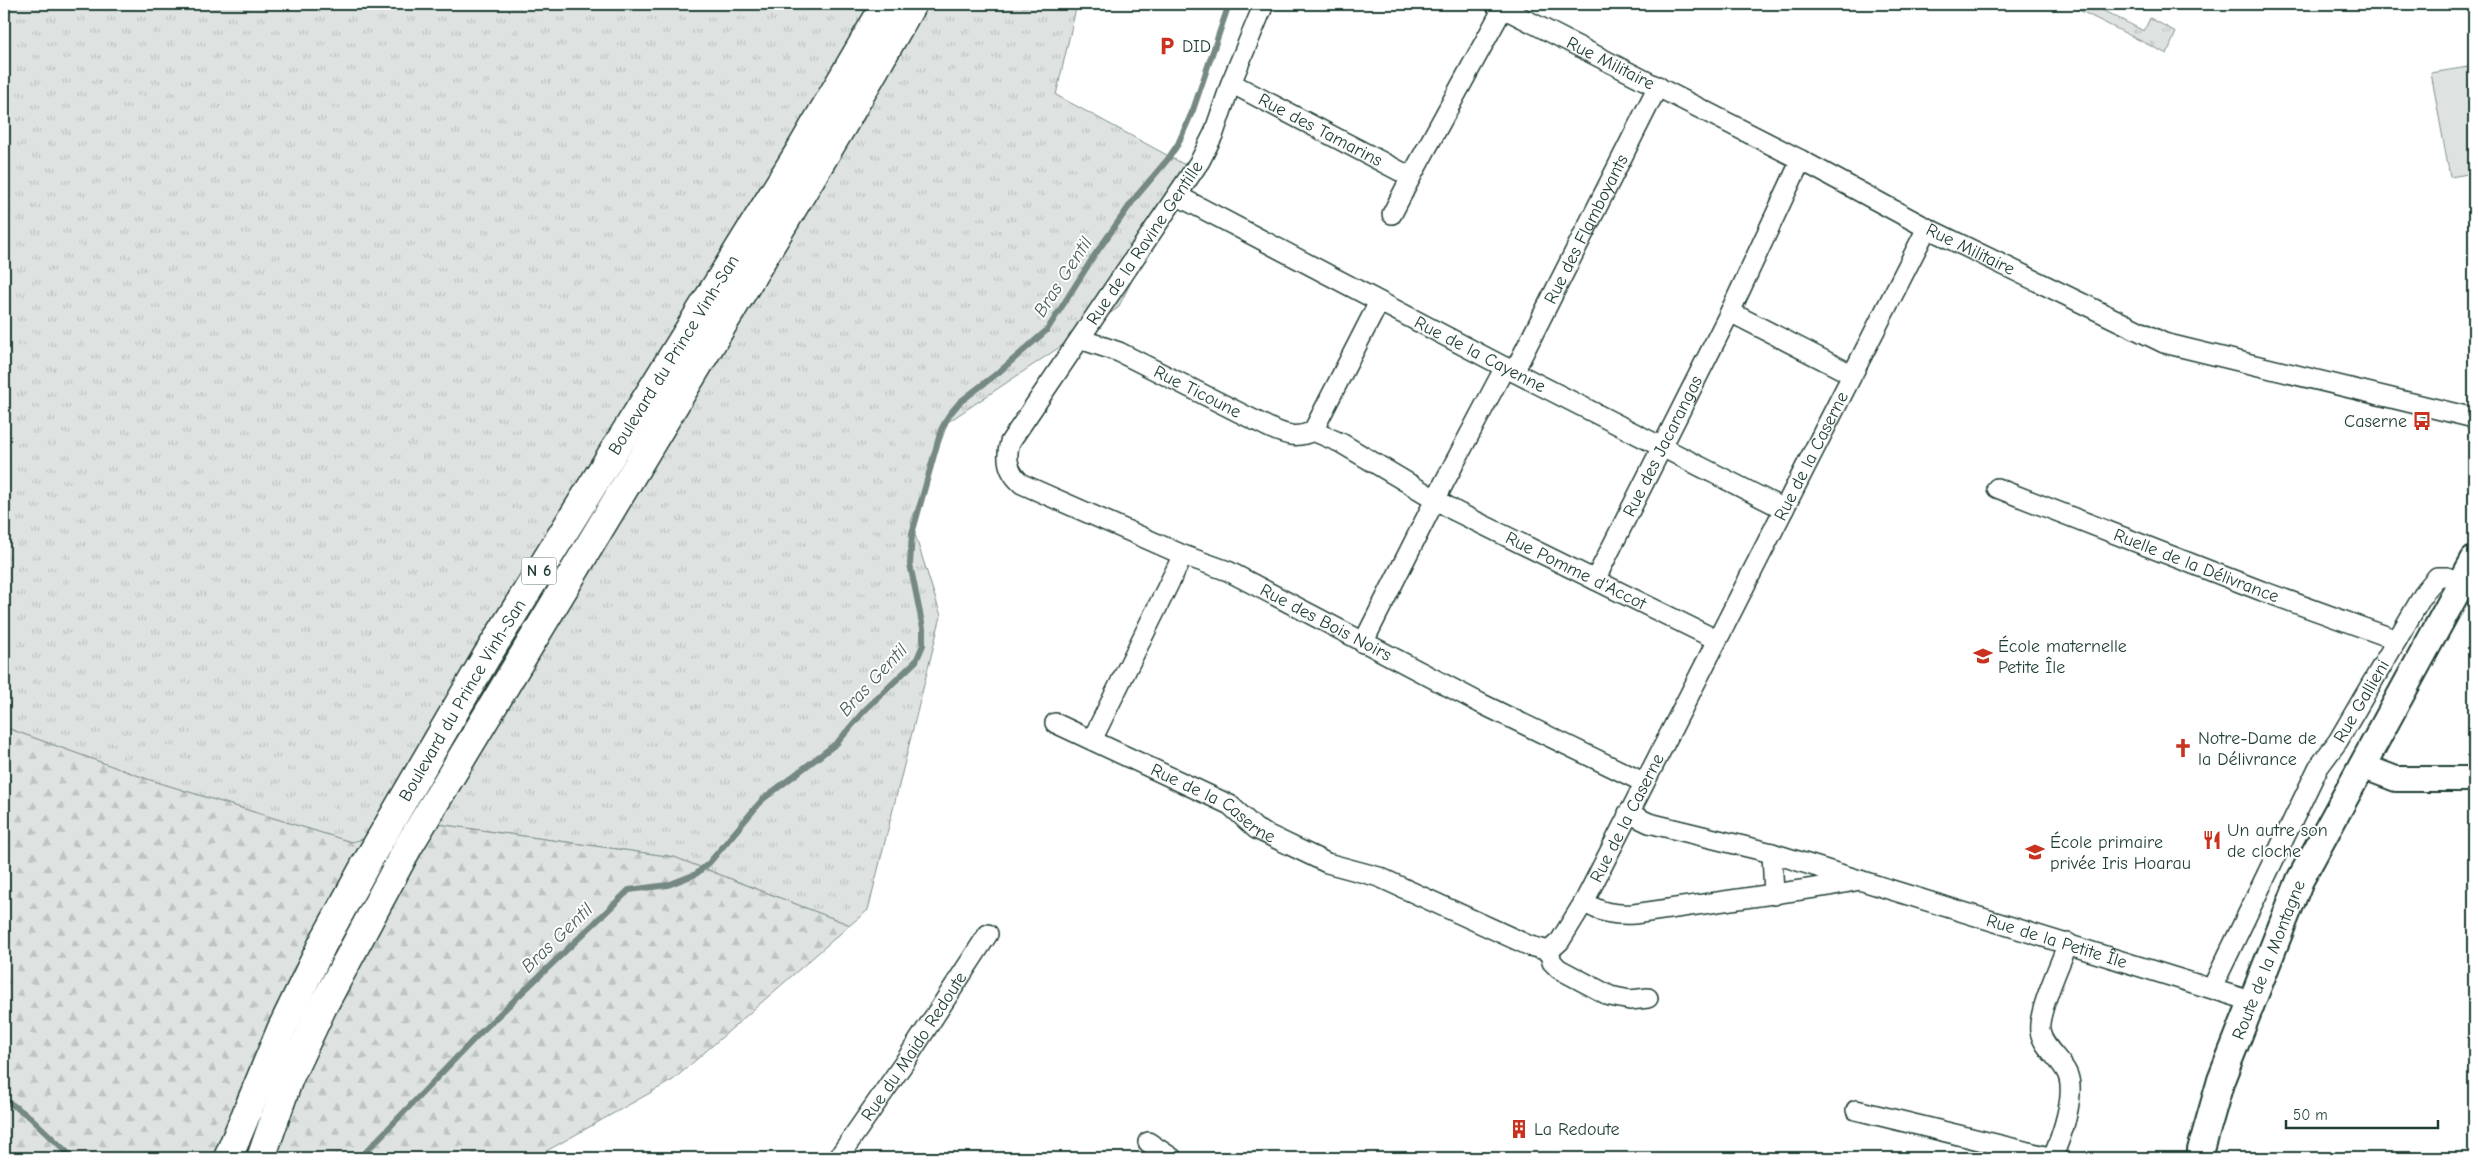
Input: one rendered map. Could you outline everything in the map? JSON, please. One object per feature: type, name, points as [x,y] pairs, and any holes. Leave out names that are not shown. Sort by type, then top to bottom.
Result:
[{"type":"main road","name":"Boulevard du Prince Vinh-San","points":[[228,1158],[281,1030],[323,943],[367,862],[485,659],[824,110],[886,4]]},
{"type":"main road","name":"Boulevard du Prince Vinh-San","points":[[261,1158],[289,1078],[322,1008],[408,847],[844,123],[912,4]]},
{"type":"main road","name":"Route de la Montagne","points":[[2201,1158],[2201,1150],[2221,1080],[2300,880],[2469,571]]},
{"type":"street","name":"Rue de la Ravine Gentille","points":[[1010,469],[1006,456],[1010,442],[1178,196],[1214,133],[1231,83],[1264,4]]},
{"type":"street","name":"Rue Militaire","points":[[1499,6],[1801,160],[1927,228],[2164,343],[2474,418]]},
{"type":"street","points":[[1392,214],[1499,6]]},
{"type":"street","name":"Rue des Tamarins","points":[[1231,83],[1412,176]]},
{"type":"street","name":"Rue des Flamboyants","points":[[1363,643],[1435,500],[1509,370],[1658,86]]},
{"type":"street","name":"Rue des Jacarangas","points":[[1595,580],[1730,312],[1801,160]]},
{"type":"street","name":"Rue de la Cayenne","points":[[1178,196],[1509,370],[1784,509]]},
{"type":"street","name":"Rue de la Caserne","points":[[1055,723],[1230,805],[1256,829],[1327,862],[1379,877],[1530,946],[1549,951],[1560,941],[1584,902],[1643,782],[1927,228]]},
{"type":"street","points":[[1379,302],[1313,431],[1341,443],[1435,500]]},
{"type":"street","points":[[1730,312],[1851,374]]},
{"type":"street","name":"Rue Ticoune","points":[[1080,339],[1119,352],[1291,436],[1304,435],[1313,431]]},
{"type":"street","name":"Rue des Bois Noirs","points":[[1010,469],[1012,476],[1022,484],[1183,555],[1228,571],[1363,643],[1643,782]]},
{"type":"street","name":"Ruelle de la Délivrance","points":[[1997,488],[2262,591],[2397,640]]},
{"type":"street","name":"Rue Pomme d'Accot","points":[[1435,500],[1717,640]]},
{"type":"street","points":[[1092,740],[1183,555]]},
{"type":"street","name":"Rue Gallieni","points":[[2212,988],[2318,768],[2338,741],[2431,582],[2437,577],[2447,577],[2469,571]]},
{"type":"street","points":[[2362,766],[2396,779],[2474,780]]},
{"type":"street","name":"Rue de la Petite Île","points":[[1628,813],[1649,823],[1772,852],[2251,1001]]},
{"type":"street","points":[[1772,852],[1774,894]]},
{"type":"street","name":"Rue de la Petite Île","points":[[1584,902],[1598,911],[1612,915],[1634,914],[1862,880]]},
{"type":"street","name":"Rue du Maido Redoute","points":[[838,1158],[904,1063],[988,934]]},
{"type":"street","points":[[1856,1110],[2052,1158],[2064,1128],[2069,1092],[2068,1074],[2046,1045],[2040,1031],[2041,1016],[2068,943]]},
{"type":"street","points":[[1549,951],[1552,962],[1559,969],[1610,996],[1630,1000],[1648,998]]},
{"type":"street","points":[[1148,1142],[1172,1158]]},
{"type":"green space","points":[[4,4],[1077,4],[1056,95],[1189,167],[1118,308],[948,422],[911,522],[941,616],[868,910],[850,925],[674,857],[430,823],[351,842],[150,780],[4,727]]},
{"type":"green space","points":[[2067,4],[2095,4],[2094,6],[2144,31],[2150,18],[2176,32],[2167,54]]},
{"type":"green space","points":[[2474,66],[2474,173],[2450,177],[2431,73]]},
{"type":"green space","points":[[4,727],[150,780],[351,842],[430,823],[674,857],[850,925],[673,1080],[534,1158],[4,1158]]},
{"type":"waterway","name":"Bras Gentil","points":[[360,1158],[479,1034],[629,890],[668,885],[696,874],[709,863],[763,799],[837,743],[864,711],[916,661],[923,645],[923,628],[910,564],[912,534],[941,430],[949,415],[960,402],[999,372],[1047,330],[1094,256],[1135,198],[1168,159],[1178,144],[1193,110],[1229,4]]},
{"type":"waterway","name":"Bras Gentil","points":[[4,1099],[30,1117],[73,1158]]},
{"type":"place","name":"DID","points":[[1167,46]]},
{"type":"place","name":"Caserne","points":[[2422,421]]},
{"type":"place","name":"École maternelle Petite Île","points":[[1983,656]]},
{"type":"place","name":"Notre-Dame de la Délivrance","points":[[2183,748]]},
{"type":"place","name":"Un autre son de cloche","points":[[2212,840]]},
{"type":"place","name":"École primaire privée Iris Hoarau","points":[[2035,852]]},
{"type":"place","name":"La Redoute","points":[[1519,1129]]}]
